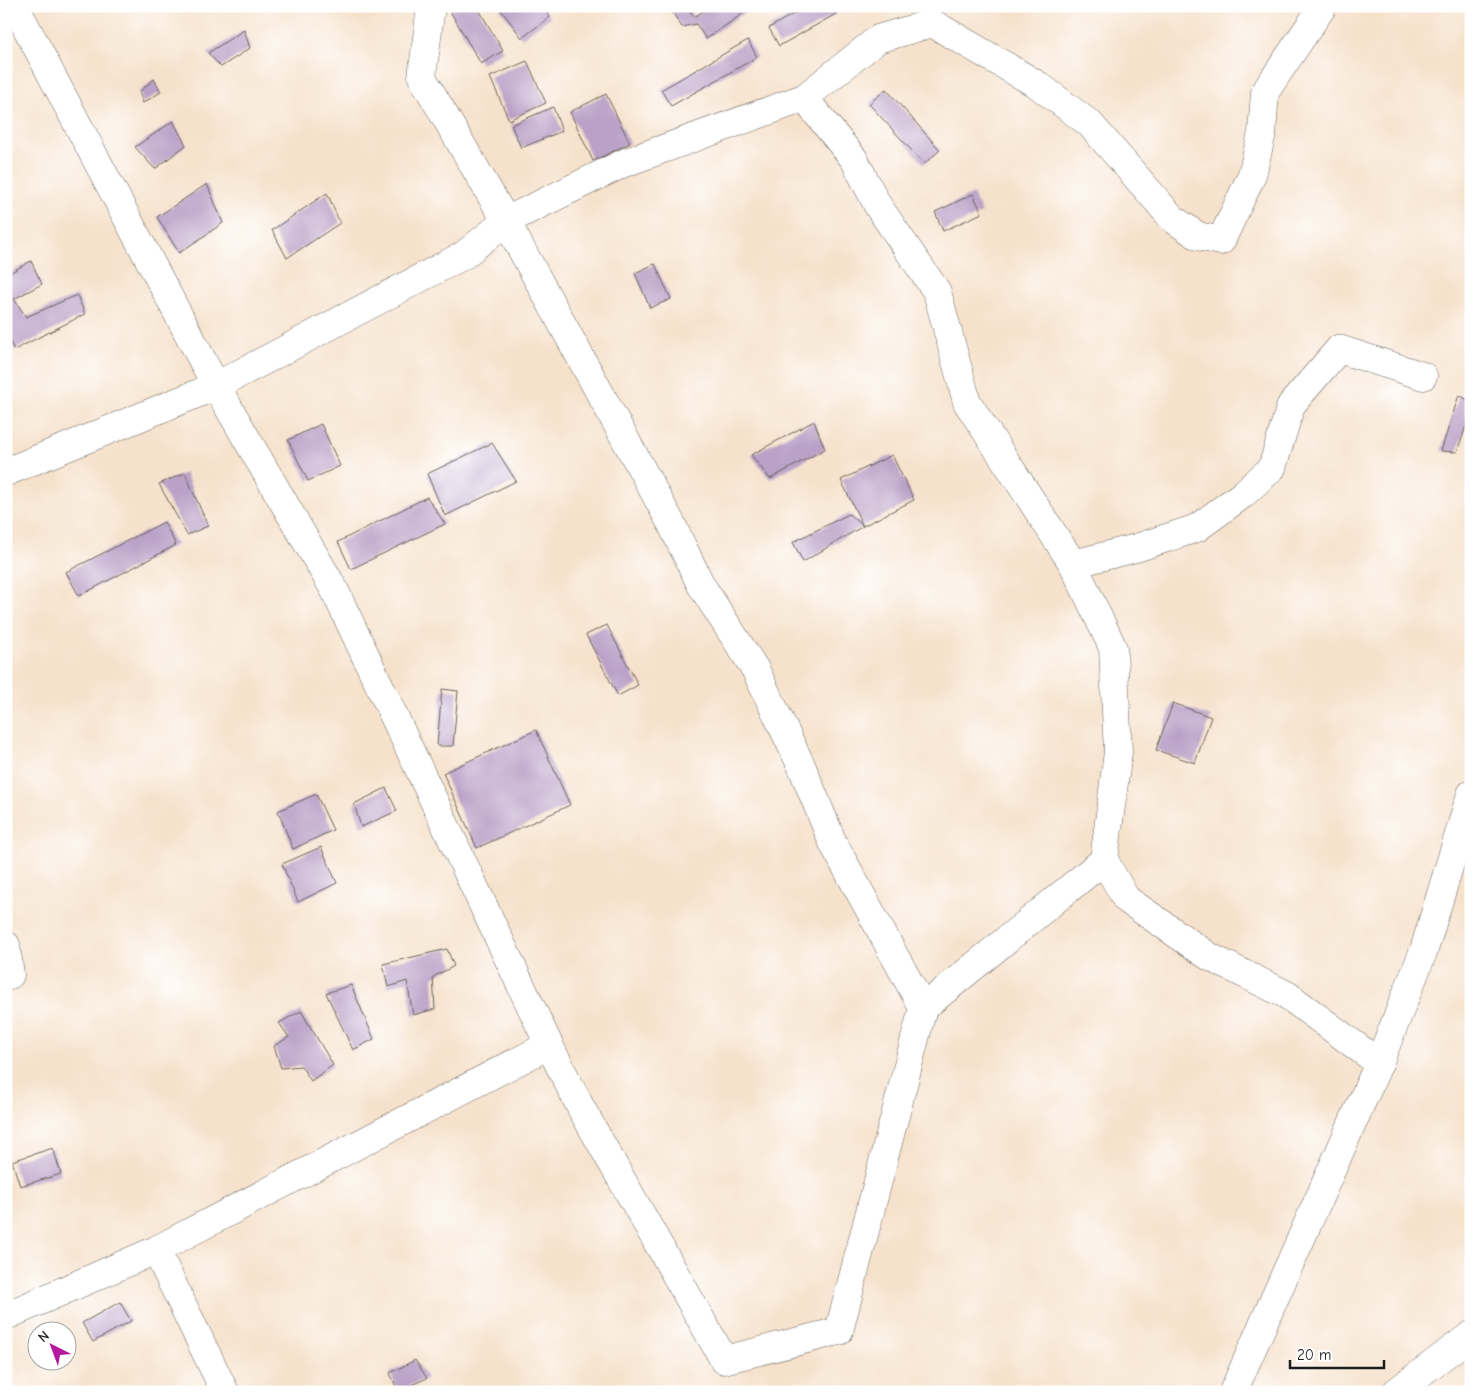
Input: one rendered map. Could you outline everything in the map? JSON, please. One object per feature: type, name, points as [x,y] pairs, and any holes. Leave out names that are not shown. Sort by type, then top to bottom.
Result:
[{"type":"street","points":[[15,6],[216,386],[334,589],[549,1045],[581,1108],[724,1360],[839,1331],[923,1008],[1104,860]]},
{"type":"street","points":[[431,6],[422,77],[506,221],[670,521],[701,585],[754,670],[801,765],[833,843],[923,1008]]},
{"type":"street","points":[[6,472],[216,386],[464,255],[506,221],[624,163],[804,98],[878,39],[932,23],[1038,84],[1090,124],[1173,219],[1198,236],[1221,242],[1252,175],[1262,133],[1265,92],[1323,6]]},
{"type":"street","points":[[804,98],[854,159],[878,206],[937,292],[967,402],[1073,564],[1113,648],[1118,752],[1104,860],[1126,899],[1210,956],[1287,995],[1379,1063]]},
{"type":"street","points":[[1073,564],[1136,548],[1197,528],[1242,495],[1272,468],[1291,405],[1339,348],[1423,376]]},
{"type":"street","points":[[1233,1392],[1379,1063],[1424,950],[1471,794]]},
{"type":"street","points":[[6,945],[10,975],[6,978]]},
{"type":"street","points":[[6,1316],[156,1250],[549,1045]]},
{"type":"street","points":[[156,1250],[225,1392]]},
{"type":"street","points":[[1396,1392],[1471,1335]]},
{"type":"building","points":[[459,6],[477,6],[503,51],[481,64],[450,11]]},
{"type":"building","points":[[498,6],[542,6],[550,17],[522,38]]},
{"type":"building","points":[[668,6],[687,6],[694,17],[711,6],[754,6],[706,39],[696,24],[682,27]]},
{"type":"building","points":[[807,6],[832,6],[836,14],[779,46],[769,28]]},
{"type":"building","points":[[244,30],[250,48],[221,67],[208,53]]},
{"type":"building","points":[[748,40],[757,57],[671,106],[661,90]]},
{"type":"building","points":[[527,61],[546,103],[509,120],[490,77]]},
{"type":"building","points":[[154,79],[161,92],[143,103],[139,92]]},
{"type":"building","points":[[886,89],[940,150],[924,164],[869,104]]},
{"type":"building","points":[[606,94],[630,143],[593,161],[570,112]]},
{"type":"building","points":[[553,107],[562,131],[521,148],[511,125]]},
{"type":"building","points":[[173,121],[186,145],[155,169],[135,147]]},
{"type":"building","points":[[207,184],[223,223],[179,253],[157,217]]},
{"type":"building","points":[[327,193],[340,223],[287,258],[272,230]]},
{"type":"building","points":[[973,194],[982,213],[943,231],[935,212]]},
{"type":"building","points":[[31,261],[42,284],[14,299],[26,317],[77,295],[85,314],[14,350],[6,333],[6,275]]},
{"type":"building","points":[[655,264],[671,299],[650,308],[635,273]]},
{"type":"building","points":[[1459,395],[1471,402],[1471,412],[1457,452],[1441,451]]},
{"type":"building","points":[[814,421],[825,449],[770,479],[751,455]]},
{"type":"building","points":[[321,424],[340,466],[308,481],[288,440]]},
{"type":"building","points":[[492,443],[516,481],[445,516],[427,474]]},
{"type":"building","points":[[892,455],[914,500],[863,526],[841,480]]},
{"type":"building","points":[[185,473],[208,526],[187,535],[159,484]]},
{"type":"building","points":[[427,497],[445,524],[351,569],[338,542]]},
{"type":"building","points":[[849,514],[863,526],[803,562],[793,542]]},
{"type":"building","points":[[164,522],[176,545],[79,596],[66,572]]},
{"type":"building","points":[[607,625],[638,685],[618,696],[586,635]]},
{"type":"building","points":[[442,689],[458,691],[453,746],[437,746]]},
{"type":"building","points":[[1173,703],[1211,717],[1195,763],[1156,750]]},
{"type":"building","points":[[536,730],[570,805],[477,848],[443,773]]},
{"type":"building","points":[[386,788],[397,811],[361,827],[354,804]]},
{"type":"building","points":[[316,794],[333,830],[293,849],[278,811]]},
{"type":"building","points":[[321,847],[337,883],[298,902],[282,864]]},
{"type":"building","points":[[447,949],[454,966],[433,977],[435,1009],[413,1015],[407,981],[388,987],[383,964]]},
{"type":"building","points":[[351,985],[374,1039],[353,1050],[326,993]]},
{"type":"building","points":[[301,1011],[333,1065],[311,1081],[301,1066],[281,1068],[274,1046],[289,1037],[279,1023]]},
{"type":"building","points":[[53,1148],[61,1174],[20,1186],[12,1161]]},
{"type":"building","points":[[120,1302],[131,1321],[93,1342],[82,1323]]},
{"type":"building","points":[[415,1360],[427,1378],[398,1391],[390,1373]]}]
